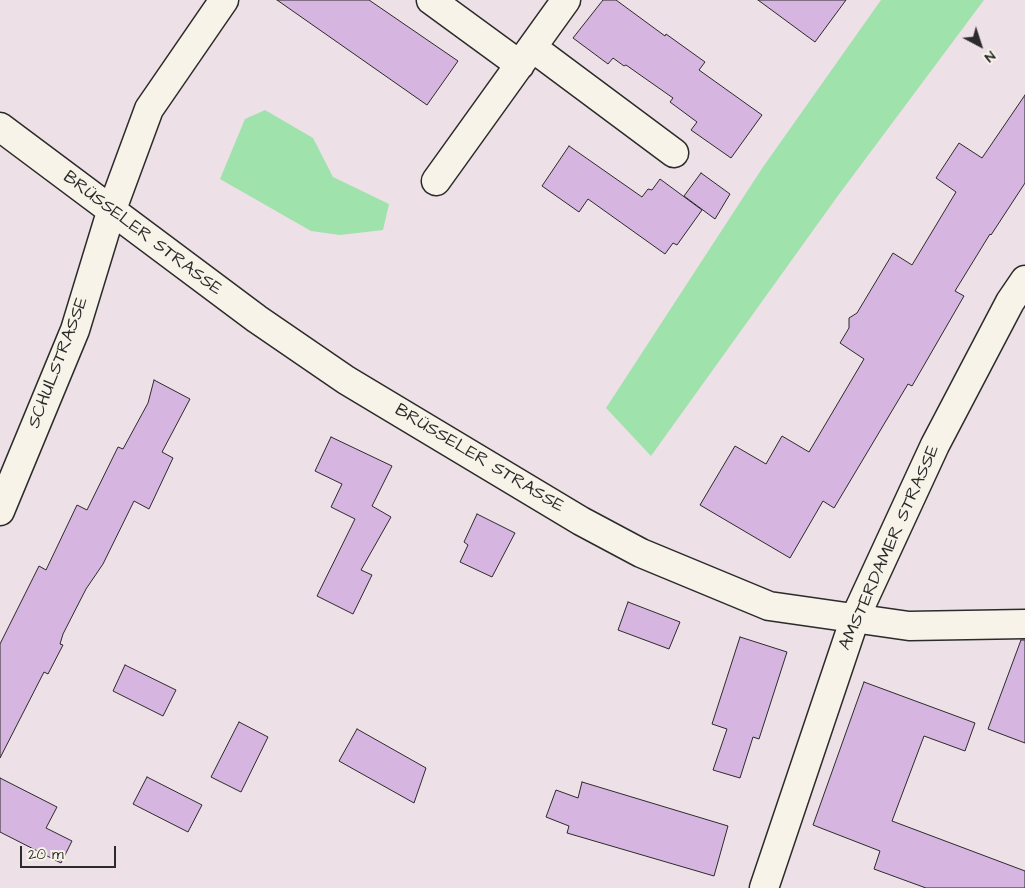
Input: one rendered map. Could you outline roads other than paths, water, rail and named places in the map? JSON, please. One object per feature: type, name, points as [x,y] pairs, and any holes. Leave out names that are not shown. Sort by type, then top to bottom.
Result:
[{"type":"street","name":"SCHULSTRASSE","points":[[0,510],[75,330],[112,212],[149,109],[224,0]]},
{"type":"street","points":[[431,0],[526,57],[674,153]]},
{"type":"street","points":[[436,181],[566,0]]},
{"type":"street","name":"BRÜSSELER STRASSE","points":[[0,127],[257,319],[346,380],[581,521],[641,553],[769,606],[909,626],[1025,624]]},
{"type":"street","name":"AMSTERDAMER STRASSE","points":[[767,887],[854,618],[935,445],[1010,302],[1025,280]]}]
